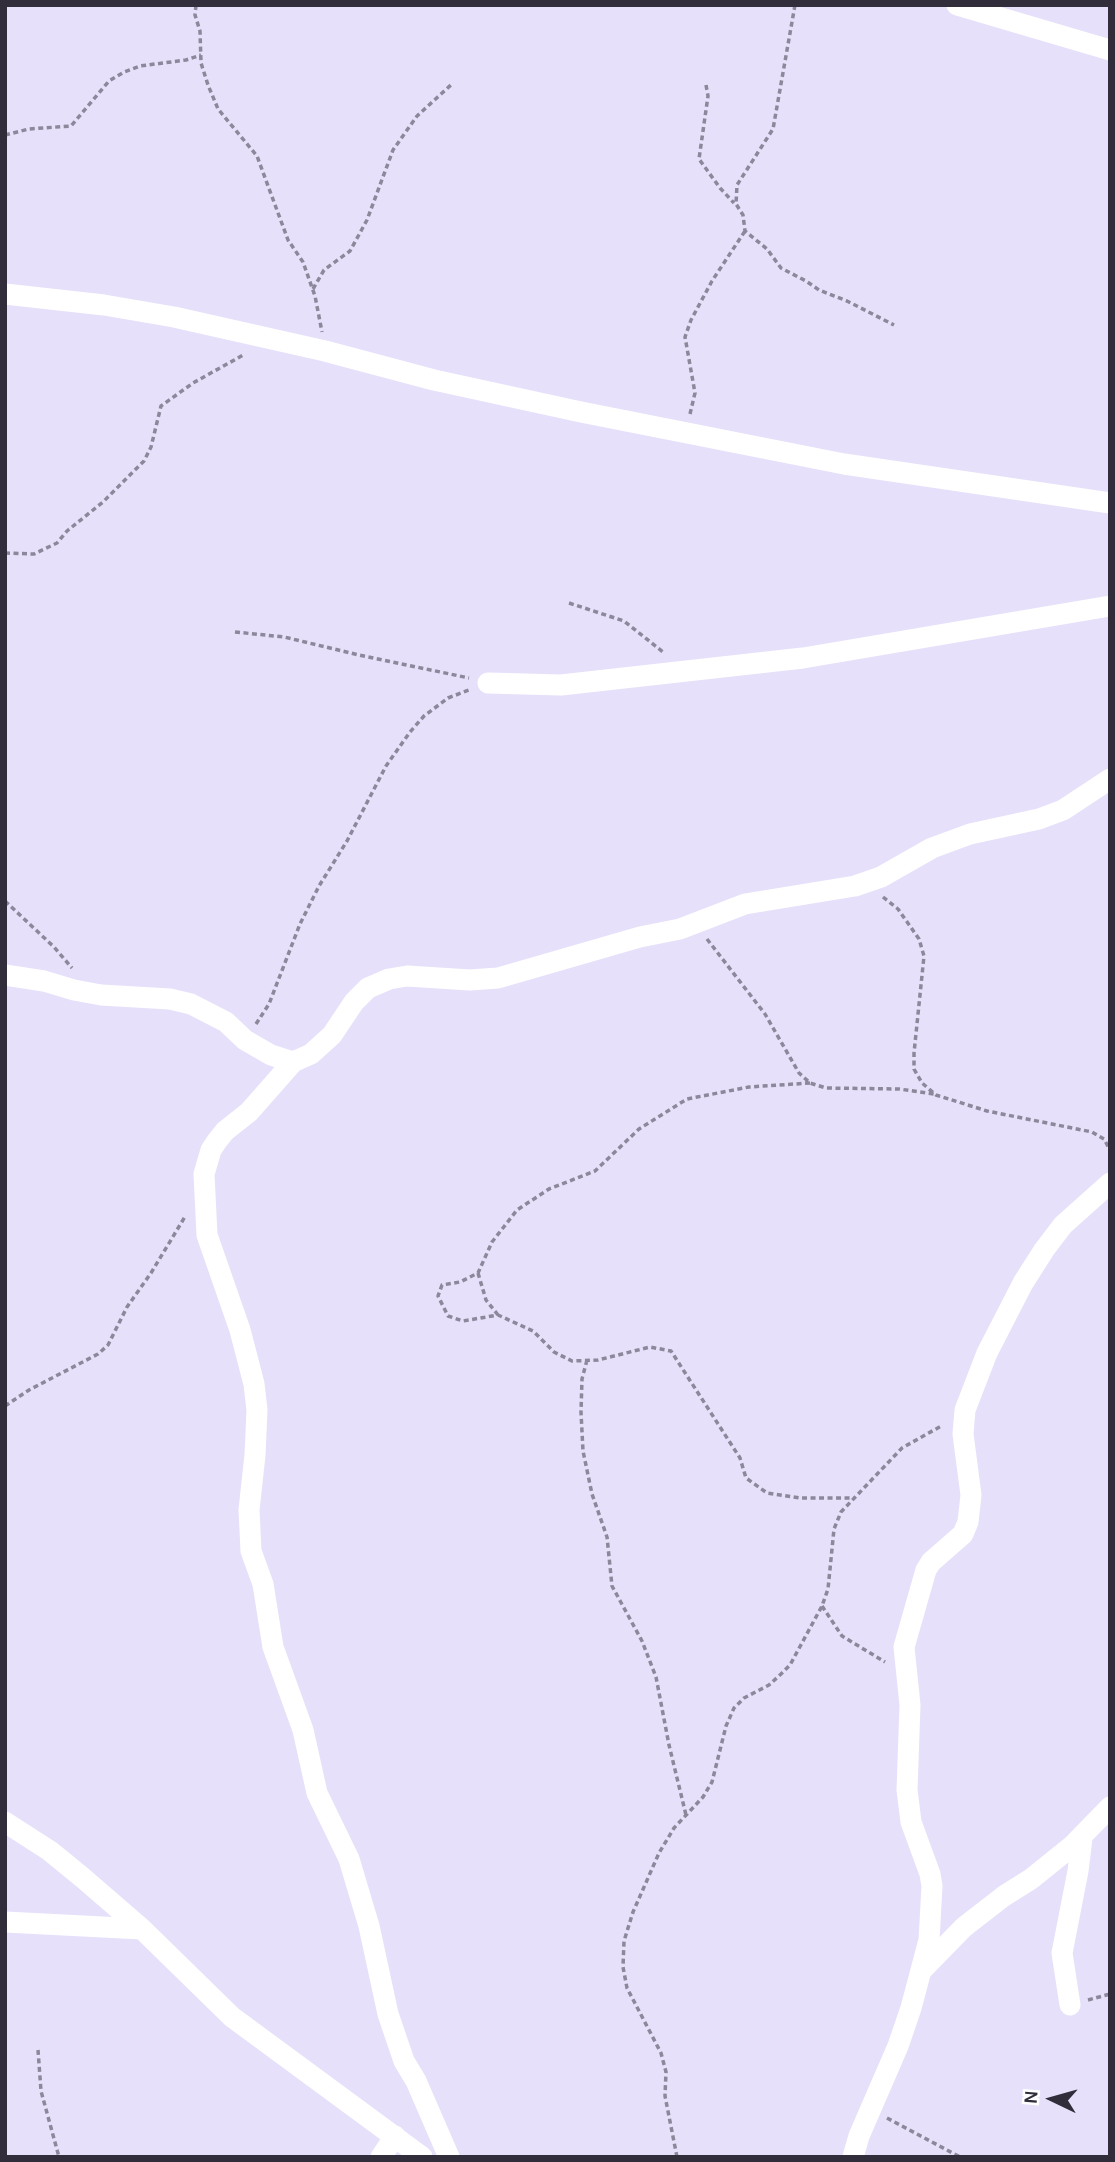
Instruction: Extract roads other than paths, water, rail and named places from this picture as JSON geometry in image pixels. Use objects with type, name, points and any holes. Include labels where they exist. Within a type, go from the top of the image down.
[{"type":"street","points":[[957,5],[1110,50]]},
{"type":"street","points":[[5,294],[162,315],[325,351],[433,380],[844,464],[1110,503]]},
{"type":"street","points":[[488,683],[561,685],[803,658],[1110,607]]},
{"type":"street","points":[[449,2157],[416,2081],[404,2061],[388,2014],[363,1905],[349,1859],[317,1793],[303,1730],[273,1647],[263,1584],[251,1551],[249,1510],[257,1410],[254,1384],[240,1330],[207,1235],[204,1174],[211,1150],[225,1131],[249,1112],[293,1062],[311,1054],[332,1035],[354,1002],[369,988],[389,979],[407,976],[470,980],[498,978],[693,924],[745,904],[855,886],[881,877],[932,848],[970,834],[1039,819],[1063,810],[1110,779]]},
{"type":"street","points":[[5,975],[44,981],[89,993],[170,999],[191,1004],[226,1022],[245,1040],[271,1055],[293,1062]]},
{"type":"street","points":[[853,2157],[870,2108],[898,2046],[929,1940],[932,1886],[911,1822],[907,1790],[910,1705],[905,1640],[926,1570],[931,1562],[963,1534],[968,1522],[971,1495],[963,1434],[965,1410],[987,1353],[1030,1272],[1063,1224],[1110,1182]]},
{"type":"street","points":[[921,1971],[964,1927],[1082,1838],[1110,1807]]},
{"type":"street","points":[[5,1822],[50,1851],[142,1929],[232,2017],[422,2157]]},
{"type":"street","points":[[1070,2005],[1062,1953],[1082,1838]]},
{"type":"street","points":[[5,1922],[142,1929]]},
{"type":"street","points":[[381,2157],[395,2136]]}]
